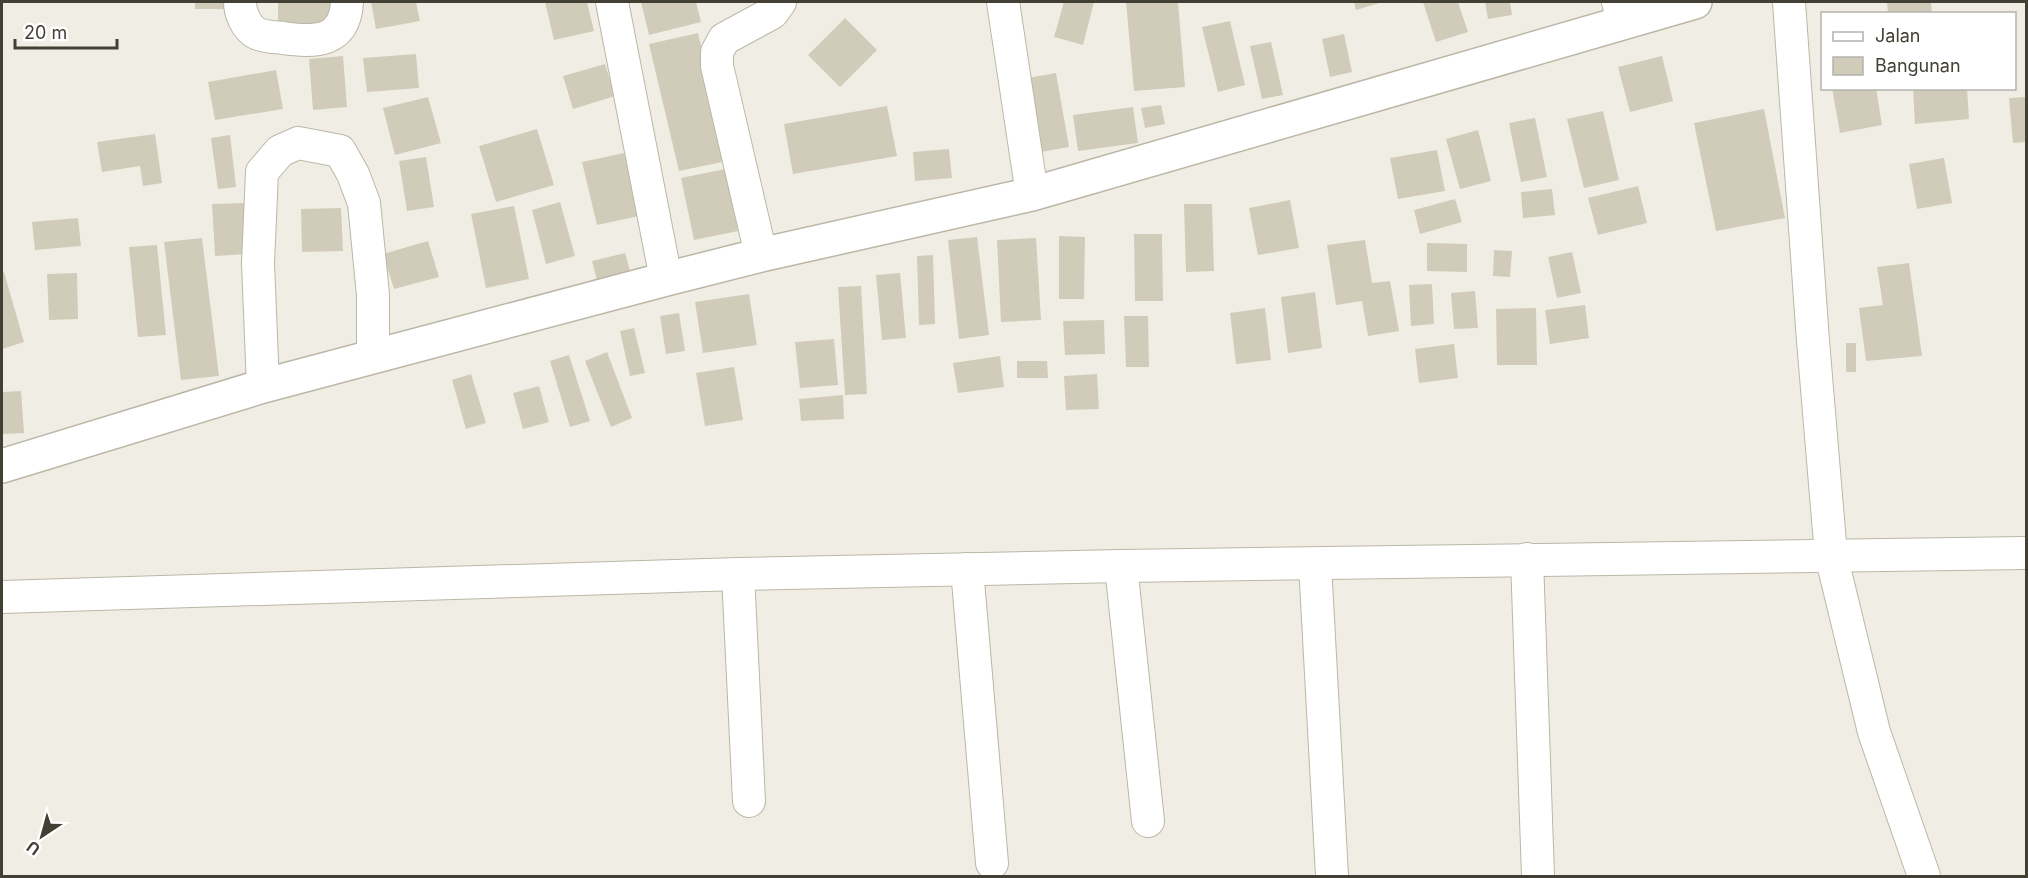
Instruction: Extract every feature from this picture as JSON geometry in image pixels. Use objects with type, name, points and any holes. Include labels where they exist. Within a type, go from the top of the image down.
[{"type":"street","points":[[240,2],[240,9],[248,27],[257,34],[303,41],[328,38],[339,29],[346,12],[347,2]]},
{"type":"street","points":[[612,2],[666,279]]},
{"type":"street","points":[[761,255],[717,66],[717,52],[724,39],[772,14],[780,2]]},
{"type":"street","points":[[1003,2],[1032,194]]},
{"type":"street","points":[[2,466],[263,386],[666,279],[761,255],[1032,194],[1621,12],[1695,2]]},
{"type":"street","points":[[1789,2],[1812,330],[1831,555],[1874,732],[1923,876]]},
{"type":"street","points":[[263,386],[258,263],[262,172],[280,151],[298,143],[340,151],[353,174],[364,203],[374,295],[373,357]]},
{"type":"street","points":[[2,597],[967,569],[2026,553]]},
{"type":"street","points":[[1527,559],[1539,876]]},
{"type":"street","points":[[1315,564],[1332,876]]},
{"type":"street","points":[[1121,566],[1148,821]]},
{"type":"street","points":[[967,569],[992,863]]},
{"type":"street","points":[[738,574],[749,801]]},
{"type":"building","points":[[195,2],[228,2],[228,9],[195,9]]},
{"type":"building","points":[[278,2],[331,2],[331,31],[278,30]]},
{"type":"building","points":[[371,2],[416,2],[420,21],[376,29]]},
{"type":"building","points":[[545,2],[587,2],[594,31],[554,40]]},
{"type":"building","points":[[641,2],[696,2],[701,22],[649,35]]},
{"type":"building","points":[[1064,2],[1094,2],[1083,45],[1054,37]]},
{"type":"building","points":[[1126,2],[1178,2],[1185,87],[1134,91]]},
{"type":"building","points":[[1354,2],[1383,2],[1356,10]]},
{"type":"building","points":[[1423,2],[1458,2],[1468,32],[1436,42]]},
{"type":"building","points":[[1485,2],[1510,2],[1512,15],[1488,19]]},
{"type":"building","points":[[1887,2],[1931,2],[1932,12],[1888,12]]},
{"type":"building","points":[[845,18],[877,50],[840,87],[808,55]]},
{"type":"building","points":[[1230,21],[1245,85],[1218,92],[1202,27]]},
{"type":"building","points":[[698,33],[727,161],[679,171],[649,44]]},
{"type":"building","points":[[1344,34],[1352,72],[1330,77],[1322,39]]},
{"type":"building","points":[[1271,42],[1283,95],[1262,99],[1250,46]]},
{"type":"building","points":[[416,54],[419,88],[367,92],[363,58]]},
{"type":"building","points":[[343,56],[347,107],[313,110],[309,59]]},
{"type":"building","points":[[1662,56],[1673,101],[1630,112],[1618,67]]},
{"type":"building","points":[[605,64],[615,96],[573,109],[563,76]]},
{"type":"building","points":[[276,70],[283,109],[215,120],[208,82]]},
{"type":"building","points":[[1056,73],[1069,147],[1041,152],[1028,78]]},
{"type":"building","points":[[1832,90],[1876,90],[1882,125],[1840,133]]},
{"type":"building","points":[[1913,90],[1967,90],[1969,119],[1915,124]]},
{"type":"building","points":[[428,97],[441,143],[395,155],[383,108]]},
{"type":"building","points":[[2026,97],[2026,142],[2013,143],[2009,98]]},
{"type":"building","points":[[1161,105],[1165,124],[1145,128],[1141,108]]},
{"type":"building","points":[[887,106],[897,156],[793,174],[784,124]]},
{"type":"building","points":[[1133,107],[1138,143],[1078,151],[1073,115]]},
{"type":"building","points":[[1764,109],[1785,218],[1716,231],[1694,123]]},
{"type":"building","points":[[1603,111],[1619,180],[1584,188],[1567,119]]},
{"type":"building","points":[[1535,118],[1547,177],[1521,182],[1509,123]]},
{"type":"building","points":[[537,129],[554,185],[496,202],[479,146]]},
{"type":"building","points":[[1478,130],[1491,181],[1460,189],[1446,139]]},
{"type":"building","points":[[155,134],[162,183],[143,186],[140,166],[102,172],[97,142]]},
{"type":"building","points":[[230,135],[236,187],[218,189],[211,138]]},
{"type":"building","points":[[949,149],[952,178],[915,181],[913,152]]},
{"type":"building","points":[[1437,150],[1445,191],[1398,199],[1390,158]]},
{"type":"building","points":[[624,153],[639,216],[597,225],[582,162]]},
{"type":"building","points":[[426,157],[434,207],[407,211],[399,161]]},
{"type":"building","points":[[1944,158],[1952,203],[1917,209],[1909,164]]},
{"type":"building","points":[[725,169],[738,231],[694,240],[681,178]]},
{"type":"building","points":[[1638,186],[1647,223],[1598,235],[1588,198]]},
{"type":"building","points":[[1552,189],[1555,215],[1523,218],[1521,192]]},
{"type":"building","points":[[1455,199],[1462,222],[1420,234],[1414,210]]},
{"type":"building","points":[[1290,200],[1299,248],[1258,255],[1249,208]]},
{"type":"building","points":[[560,202],[575,256],[546,264],[532,210]]},
{"type":"building","points":[[244,203],[247,254],[215,256],[212,204]]},
{"type":"building","points":[[1184,204],[1212,204],[1214,271],[1186,272]]},
{"type":"building","points":[[514,206],[529,279],[486,288],[471,214]]},
{"type":"building","points":[[341,208],[343,251],[302,252],[301,209]]},
{"type":"building","points":[[78,218],[81,246],[35,250],[32,222]]},
{"type":"building","points":[[1134,234],[1162,234],[1163,301],[1135,301]]},
{"type":"building","points":[[1059,236],[1085,237],[1084,299],[1059,299]]},
{"type":"building","points":[[977,237],[989,335],[959,339],[948,240]]},
{"type":"building","points":[[202,238],[219,376],[181,380],[164,242]]},
{"type":"building","points":[[1036,238],[1041,320],[1001,322],[997,240]]},
{"type":"building","points":[[1365,240],[1372,283],[1390,281],[1399,331],[1368,336],[1362,301],[1336,305],[1327,245]]},
{"type":"building","points":[[428,241],[439,277],[394,289],[383,254]]},
{"type":"building","points":[[1427,243],[1467,244],[1467,272],[1427,271]]},
{"type":"building","points":[[157,245],[166,335],[138,337],[129,247]]},
{"type":"building","points":[[1494,250],[1512,251],[1510,277],[1493,276]]},
{"type":"building","points":[[1572,252],[1581,293],[1557,298],[1548,257]]},
{"type":"building","points":[[625,253],[630,271],[597,280],[592,261]]},
{"type":"building","points":[[933,255],[935,324],[919,325],[917,256]]},
{"type":"building","points":[[1909,263],[1922,356],[1866,361],[1859,308],[1883,305],[1877,267]]},
{"type":"building","points":[[4,272],[24,342],[2,349],[2,273]]},
{"type":"building","points":[[77,273],[78,319],[49,320],[47,274]]},
{"type":"building","points":[[900,273],[906,338],[882,340],[876,275]]},
{"type":"building","points":[[1432,284],[1434,324],[1411,326],[1409,285]]},
{"type":"building","points":[[861,286],[867,394],[845,395],[838,287]]},
{"type":"building","points":[[1475,291],[1478,328],[1454,329],[1451,293]]},
{"type":"building","points":[[1315,292],[1322,348],[1288,353],[1281,297]]},
{"type":"building","points":[[749,294],[757,345],[703,353],[695,302]]},
{"type":"building","points":[[1585,305],[1589,338],[1550,344],[1545,310]]},
{"type":"building","points":[[1265,308],[1271,360],[1236,364],[1230,313]]},
{"type":"building","points":[[1536,308],[1537,365],[1497,365],[1496,309]]},
{"type":"building","points":[[679,313],[685,351],[666,354],[660,316]]},
{"type":"building","points":[[1124,316],[1148,316],[1149,367],[1126,367]]},
{"type":"building","points":[[1104,320],[1105,354],[1065,355],[1063,321]]},
{"type":"building","points":[[634,328],[645,373],[630,376],[620,331]]},
{"type":"building","points":[[834,339],[838,385],[800,388],[795,342]]},
{"type":"building","points":[[1846,343],[1856,343],[1856,372],[1846,372]]},
{"type":"building","points":[[1454,344],[1458,378],[1419,383],[1415,349]]},
{"type":"building","points":[[607,352],[632,418],[611,427],[585,361]]},
{"type":"building","points":[[569,355],[590,421],[570,427],[550,361]]},
{"type":"building","points":[[1000,356],[1004,387],[958,393],[953,363]]},
{"type":"building","points":[[1017,361],[1047,361],[1048,378],[1017,378]]},
{"type":"building","points":[[734,367],[743,420],[705,426],[696,373]]},
{"type":"building","points":[[471,374],[486,423],[466,429],[452,380]]},
{"type":"building","points":[[1097,374],[1099,409],[1066,410],[1064,376]]},
{"type":"building","points":[[539,386],[549,422],[523,429],[513,393]]},
{"type":"building","points":[[21,391],[24,433],[2,434],[2,392]]},
{"type":"building","points":[[843,395],[844,419],[801,421],[799,399]]}]
